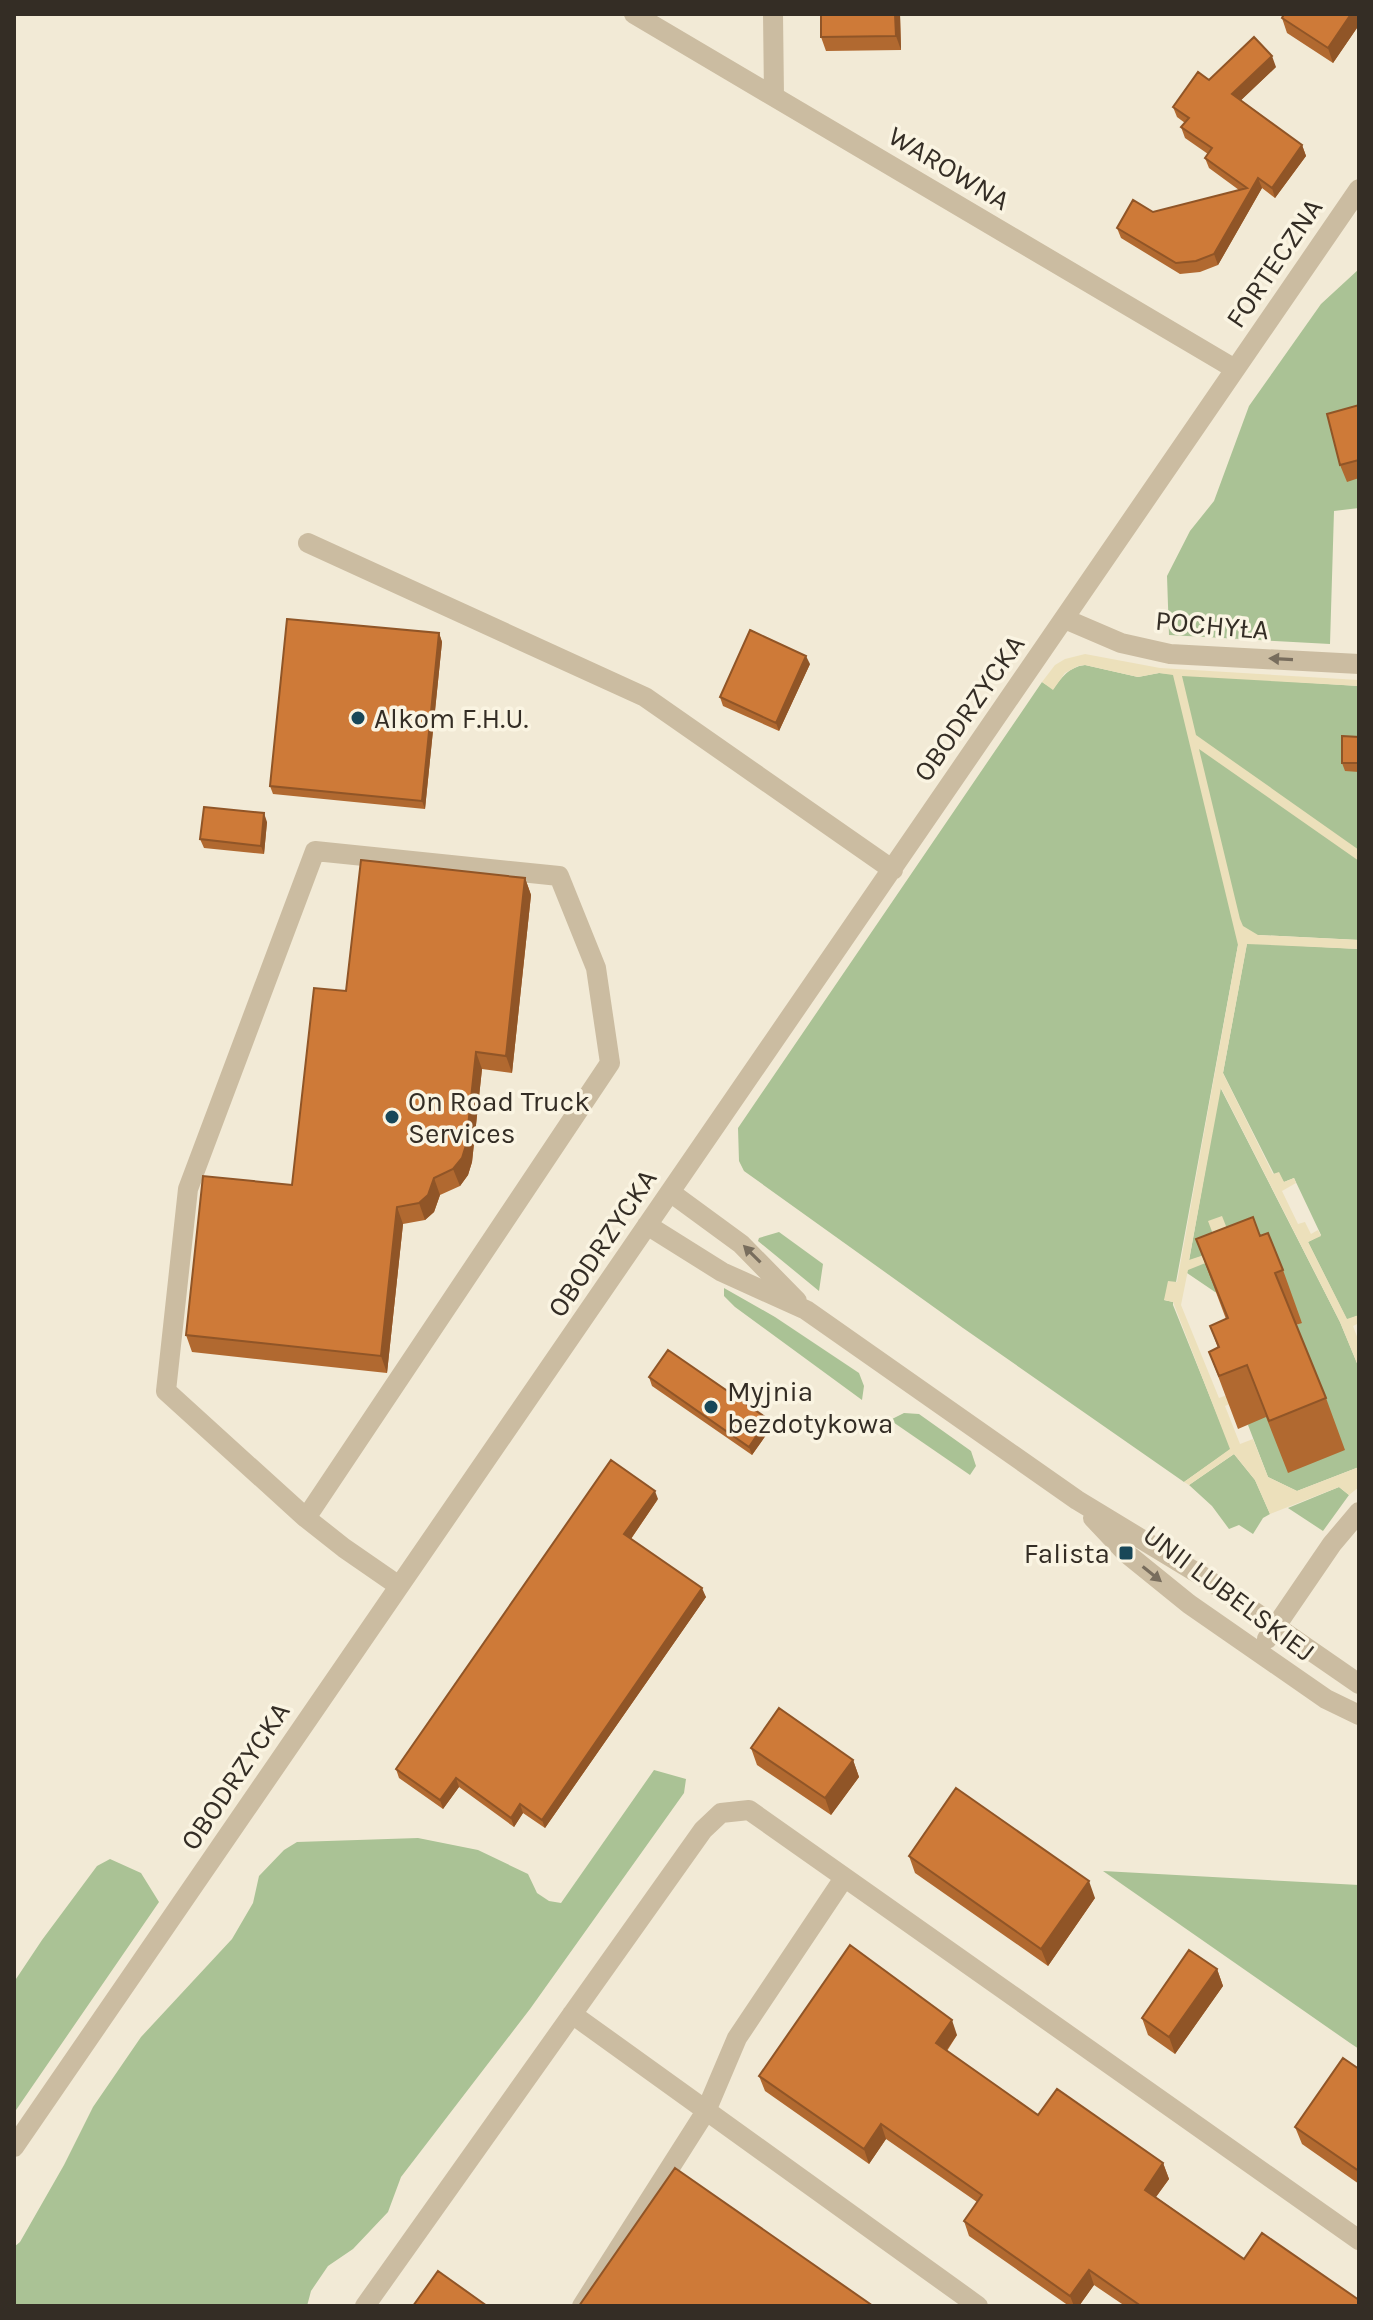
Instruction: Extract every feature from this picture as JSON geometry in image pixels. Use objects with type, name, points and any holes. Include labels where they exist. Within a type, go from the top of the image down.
[{"type":"street","name":"WAROWNA","points":[[634,14],[1235,369]]},
{"type":"street","points":[[773,14],[774,96]]},
{"type":"street","name":"FORTECZNA","points":[[1235,369],[1359,189]]},
{"type":"street","name":"OBODRZYCKA","points":[[14,2147],[1235,369]]},
{"type":"street","points":[[308,543],[645,697],[893,870]]},
{"type":"street","name":"POCHYŁA","points":[[1065,619],[1121,643],[1170,654],[1359,664]]},
{"type":"street","points":[[306,1518],[610,1063],[596,968],[559,876],[315,851],[188,1189],[166,1391],[306,1518],[399,1586]]},
{"type":"street","name":"UNII LUBELSKIEJ","points":[[670,1192],[741,1244],[806,1310],[1077,1500],[1207,1579],[1271,1633],[1359,1684]]},
{"type":"street","name":"UNII LUBELSKIEJ","points":[[647,1225],[722,1272],[806,1310]]},
{"type":"street","name":"UNII LUBELSKIEJ","points":[[1077,1500],[1126,1553],[1189,1604],[1326,1699],[1359,1715]]},
{"type":"street","points":[[1271,1633],[1332,1544],[1359,1512]]},
{"type":"street","points":[[365,2306],[703,1830],[721,1813],[749,1810],[1359,2240]]},
{"type":"street","points":[[582,2306],[706,2111],[737,2038],[844,1878]]},
{"type":"street","points":[[572,2014],[978,2306]]},
{"type":"green space","points":[[1359,269],[1359,508],[1334,511],[1330,644],[1169,635],[1167,576],[1190,531],[1214,501],[1249,406],[1321,304]]},
{"type":"green space","points":[[1085,665],[1138,677],[1159,673],[1359,686],[1359,940],[1258,935],[1238,945],[1176,1282],[1164,1300],[1173,1302],[1231,1449],[1184,1482],[744,1171],[739,1161],[738,1128],[1042,682],[1053,689],[1070,670]]},
{"type":"green space","points":[[1247,943],[1359,949],[1359,1315],[1347,1320],[1308,1242],[1321,1235],[1294,1178],[1284,1182],[1274,1174],[1223,1073]]},
{"type":"green space","points":[[1220,1087],[1340,1322],[1359,1368],[1359,1467],[1297,1491],[1268,1477],[1248,1425],[1295,1326],[1302,1322],[1215,1292],[1187,1273],[1187,1270],[1219,1250],[1189,1261]]},
{"type":"green space","points":[[779,1232],[823,1264],[819,1291],[758,1241]]},
{"type":"green space","points":[[724,1288],[775,1317],[859,1373],[864,1386],[862,1400],[735,1307],[724,1296]]},
{"type":"green space","points":[[904,1413],[919,1414],[971,1451],[976,1466],[970,1475],[890,1420]]},
{"type":"green space","points":[[1234,1454],[1255,1480],[1270,1514],[1263,1518],[1253,1534],[1239,1525],[1229,1529],[1212,1506],[1189,1485]]},
{"type":"green space","points":[[1339,1487],[1349,1495],[1323,1531],[1288,1508]]},
{"type":"green space","points":[[654,1770],[686,1779],[684,1793],[530,2009],[401,2177],[388,2212],[353,2249],[328,2266],[311,2291],[307,2306],[14,2306],[14,2247],[20,2242],[64,2165],[93,2107],[141,2037],[232,1939],[253,1903],[259,1876],[284,1850],[297,1842],[418,1838],[478,1850],[528,1874],[537,1893],[549,1901],[561,1903]]},
{"type":"green space","points":[[110,1859],[141,1873],[159,1902],[14,2113],[14,1982],[97,1866]]},
{"type":"green space","points":[[1103,1871],[1359,1885],[1359,2049],[1350,2043]]},
{"type":"shaded area","points":[[1085,654],[1160,668],[1359,680],[1359,686],[1182,676],[1196,735],[1359,850],[1359,861],[1199,749],[1243,926],[1258,935],[1359,940],[1359,949],[1247,944],[1223,1073],[1273,1174],[1279,1172],[1284,1182],[1294,1178],[1296,1183],[1282,1191],[1298,1224],[1305,1222],[1311,1234],[1318,1230],[1321,1236],[1308,1242],[1347,1319],[1359,1315],[1359,1323],[1353,1326],[1359,1342],[1359,1368],[1340,1322],[1221,1088],[1189,1260],[1219,1250],[1208,1221],[1222,1216],[1247,1279],[1228,1254],[1188,1270],[1181,1305],[1219,1398],[1230,1394],[1238,1400],[1225,1406],[1240,1444],[1253,1439],[1268,1477],[1297,1491],[1359,1467],[1359,1487],[1349,1495],[1339,1487],[1270,1514],[1255,1480],[1234,1454],[1189,1485],[1184,1482],[1230,1449],[1173,1302],[1164,1300],[1168,1281],[1177,1282],[1238,945],[1173,675],[1159,673],[1138,677],[1085,665],[1065,673],[1053,690],[1042,682],[1055,665]]},
{"type":"building","points":[[821,14],[895,14],[896,36],[821,37]]},
{"type":"building","points":[[1284,14],[1351,14],[1328,48],[1282,18]]},
{"type":"building","points":[[1254,37],[1272,56],[1232,94],[1302,145],[1272,188],[1258,178],[1214,254],[1196,261],[1176,263],[1117,228],[1133,200],[1153,212],[1247,188],[1205,158],[1212,148],[1181,127],[1189,118],[1173,107],[1198,72],[1209,80]]},
{"type":"building","points":[[1359,405],[1359,460],[1340,465],[1327,414]]},
{"type":"building","name":"Alkom F.H.U.","points":[[287,619],[439,633],[422,801],[270,786]]},
{"type":"building","points":[[750,630],[806,656],[776,723],[720,697]]},
{"type":"building","points":[[1342,736],[1359,737],[1359,763],[1342,763]]},
{"type":"building","points":[[204,807],[264,813],[261,846],[200,839]]},
{"type":"building","name":"On Road Truck Services","points":[[361,860],[525,878],[506,1056],[476,1052],[462,1158],[453,1169],[434,1178],[428,1195],[419,1203],[397,1207],[381,1356],[186,1335],[203,1176],[292,1185],[314,988],[346,991]]},
{"type":"building","points":[[1253,1217],[1260,1236],[1268,1233],[1283,1270],[1275,1273],[1326,1398],[1269,1421],[1247,1365],[1219,1376],[1209,1352],[1219,1347],[1210,1326],[1228,1318],[1196,1239]]},
{"type":"building","name":"Myjnia bezdotykowa","points":[[668,1350],[768,1419],[749,1447],[649,1377]]},
{"type":"building","points":[[611,1460],[655,1491],[624,1534],[702,1588],[542,1820],[520,1804],[511,1818],[456,1778],[440,1800],[396,1769]]},
{"type":"building","points":[[779,1708],[853,1760],[825,1798],[751,1748]]},
{"type":"building","points":[[956,1788],[1089,1881],[1041,1949],[909,1856]]},
{"type":"building","points":[[850,1945],[952,2020],[936,2043],[1038,2115],[1057,2089],[1163,2163],[1145,2190],[1244,2259],[1262,2233],[1359,2300],[1359,2306],[1141,2306],[1089,2270],[1070,2296],[964,2221],[982,2195],[881,2124],[864,2149],[759,2076]]},
{"type":"building","points":[[1189,1950],[1217,1969],[1169,2037],[1142,2018]]},
{"type":"building","points":[[1343,2058],[1359,2069],[1359,2171],[1295,2127]]},
{"type":"building","points":[[675,2168],[873,2306],[579,2306]]},
{"type":"building","points":[[438,2271],[487,2306],[413,2306]]},
{"type":"place","name":"Alkom F.H.U.","points":[[358,718]]},
{"type":"place","name":"On Road Truck Services","points":[[392,1117]]},
{"type":"place","name":"Myjnia bezdotykowa","points":[[711,1407]]},
{"type":"place","name":"Falista","points":[[1126,1553]]}]
